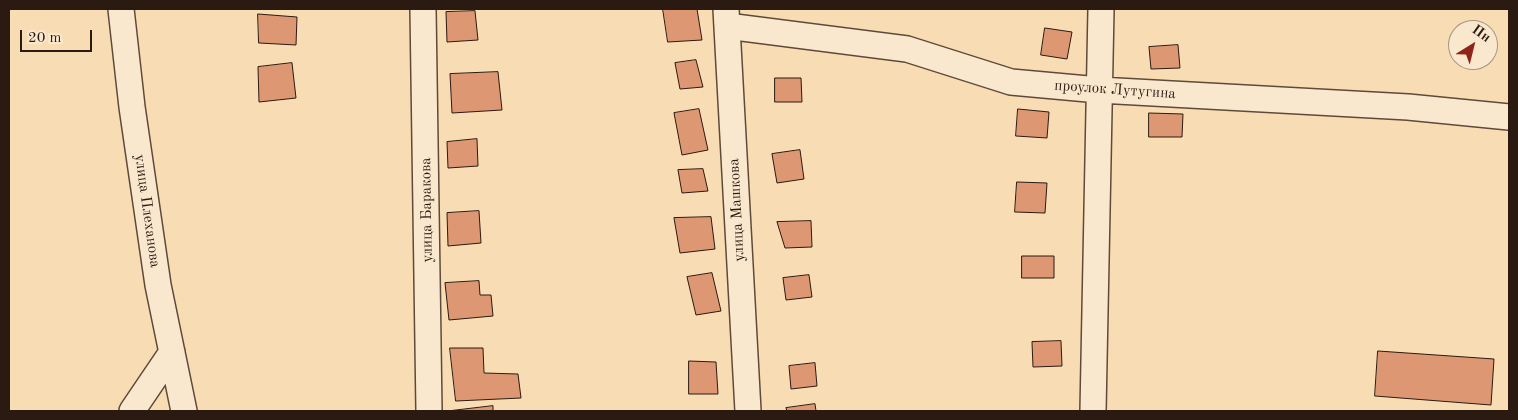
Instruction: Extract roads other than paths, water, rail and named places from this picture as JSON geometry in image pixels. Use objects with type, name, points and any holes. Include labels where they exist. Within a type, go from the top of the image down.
[{"type":"street","name":"улица Плеханова","points":[[121,9],[132,107],[158,285],[184,411]]},
{"type":"street","name":"улица Баракова","points":[[423,9],[429,411]]},
{"type":"street","points":[[1093,411],[1100,9]]},
{"type":"street","name":"проулок Лутугина","points":[[727,17],[907,50],[1011,82],[1099,90],[1408,107],[1509,117]]},
{"type":"street","name":"улица Машкова","points":[[727,17],[748,411]]},
{"type":"street","points":[[132,411],[172,352]]}]
